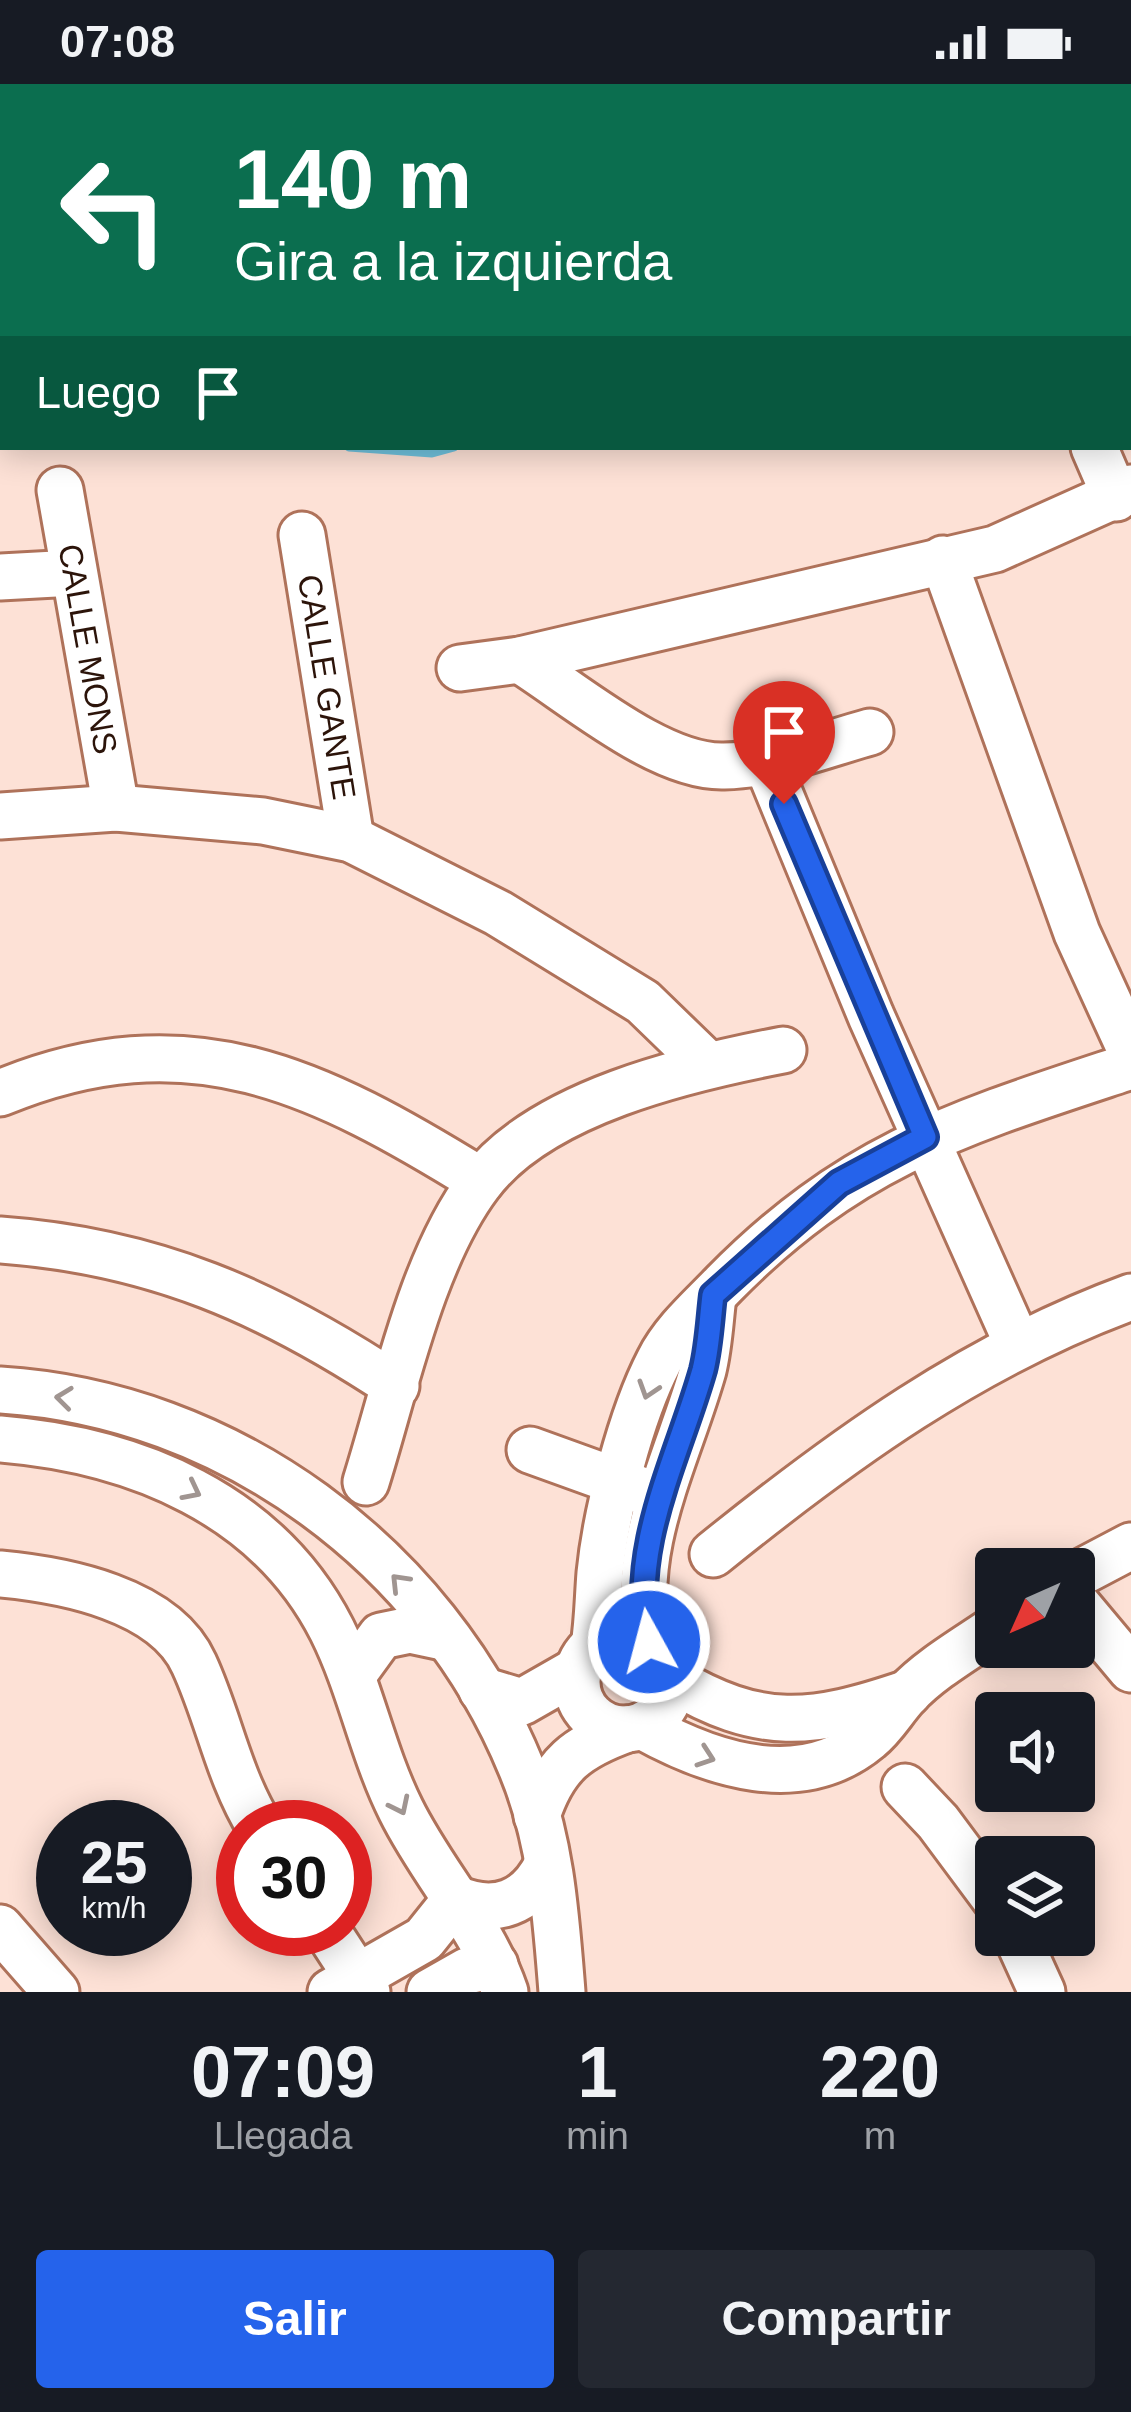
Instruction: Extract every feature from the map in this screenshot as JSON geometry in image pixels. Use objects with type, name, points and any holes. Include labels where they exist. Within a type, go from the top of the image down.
[{"type":"street","points":[[460,668],[520,660],[995,549],[1123,493],[1096,450]]},
{"type":"street","name":"CALLE MONS","points":[[60,490],[116,808]]},
{"type":"street","name":"CALLE GANTE","points":[[302,535],[351,839]]},
{"type":"street","points":[[943,559],[1069,912],[1131,1051]]},
{"type":"street","points":[[0,577],[74,573]]},
{"type":"street","points":[[520,660],[686,762],[722,767],[766,761],[870,732]]},
{"type":"street","points":[[766,761],[1017,1343]]},
{"type":"street","points":[[4,819],[116,808],[263,821],[351,839],[498,913],[643,1002],[707,1064]]},
{"type":"street","points":[[366,1482],[446,1242],[481,1181],[527,1141],[573,1113],[707,1064],[783,1050]]},
{"type":"street","points":[[0,1093],[84,1064],[146,1056],[206,1058],[268,1072],[334,1097],[481,1181]]},
{"type":"street","points":[[975,1644],[908,1693],[871,1736],[850,1752],[796,1768],[703,1757],[634,1727],[613,1728],[588,1712],[577,1685],[620,1484],[659,1358],[713,1295],[839,1183],[925,1137],[1131,1066]]},
{"type":"street","points":[[0,1240],[68,1246],[147,1264],[227,1292],[306,1326],[396,1386]]},
{"type":"street","points":[[537,1816],[547,1784],[571,1754],[634,1727],[664,1707],[660,1660],[641,1582],[704,1364],[713,1295]]},
{"type":"street","points":[[713,1554],[877,1426],[1017,1343],[1131,1297]]},
{"type":"street","points":[[0,1390],[105,1403],[177,1426],[246,1458],[302,1493],[408,1590],[482,1690],[522,1768],[547,1865],[562,1992]]},
{"type":"street","points":[[0,1439],[122,1459],[203,1495],[264,1538],[305,1583],[352,1676],[400,1809],[474,1980]]},
{"type":"street","points":[[530,1450],[663,1497]]},
{"type":"street","points":[[1095,1565],[1131,1546]]},
{"type":"street","points":[[0,1574],[103,1596],[158,1621],[194,1662],[244,1800]]},
{"type":"street","points":[[1095,1625],[1131,1669]]},
{"type":"street","points":[[352,1676],[381,1636],[410,1630],[443,1637]]},
{"type":"street","points":[[482,1690],[522,1702],[621,1635],[733,1713],[782,1720],[842,1712],[908,1693]]},
{"type":"street","points":[[905,1787],[975,1872]]},
{"type":"street","points":[[338,1956],[352,1987],[446,1914],[473,1906],[510,1904],[526,1895],[547,1865]]},
{"type":"street","points":[[0,1928],[56,1992]]},
{"type":"street","points":[[1026,1956],[1042,1992]]},
{"type":"waterway","points":[[390,450],[443,450]]},
{"type":"route","points":[[649,1642],[642,1602],[644,1562],[704,1364],[713,1295],[839,1183],[925,1137],[784,804]]}]
